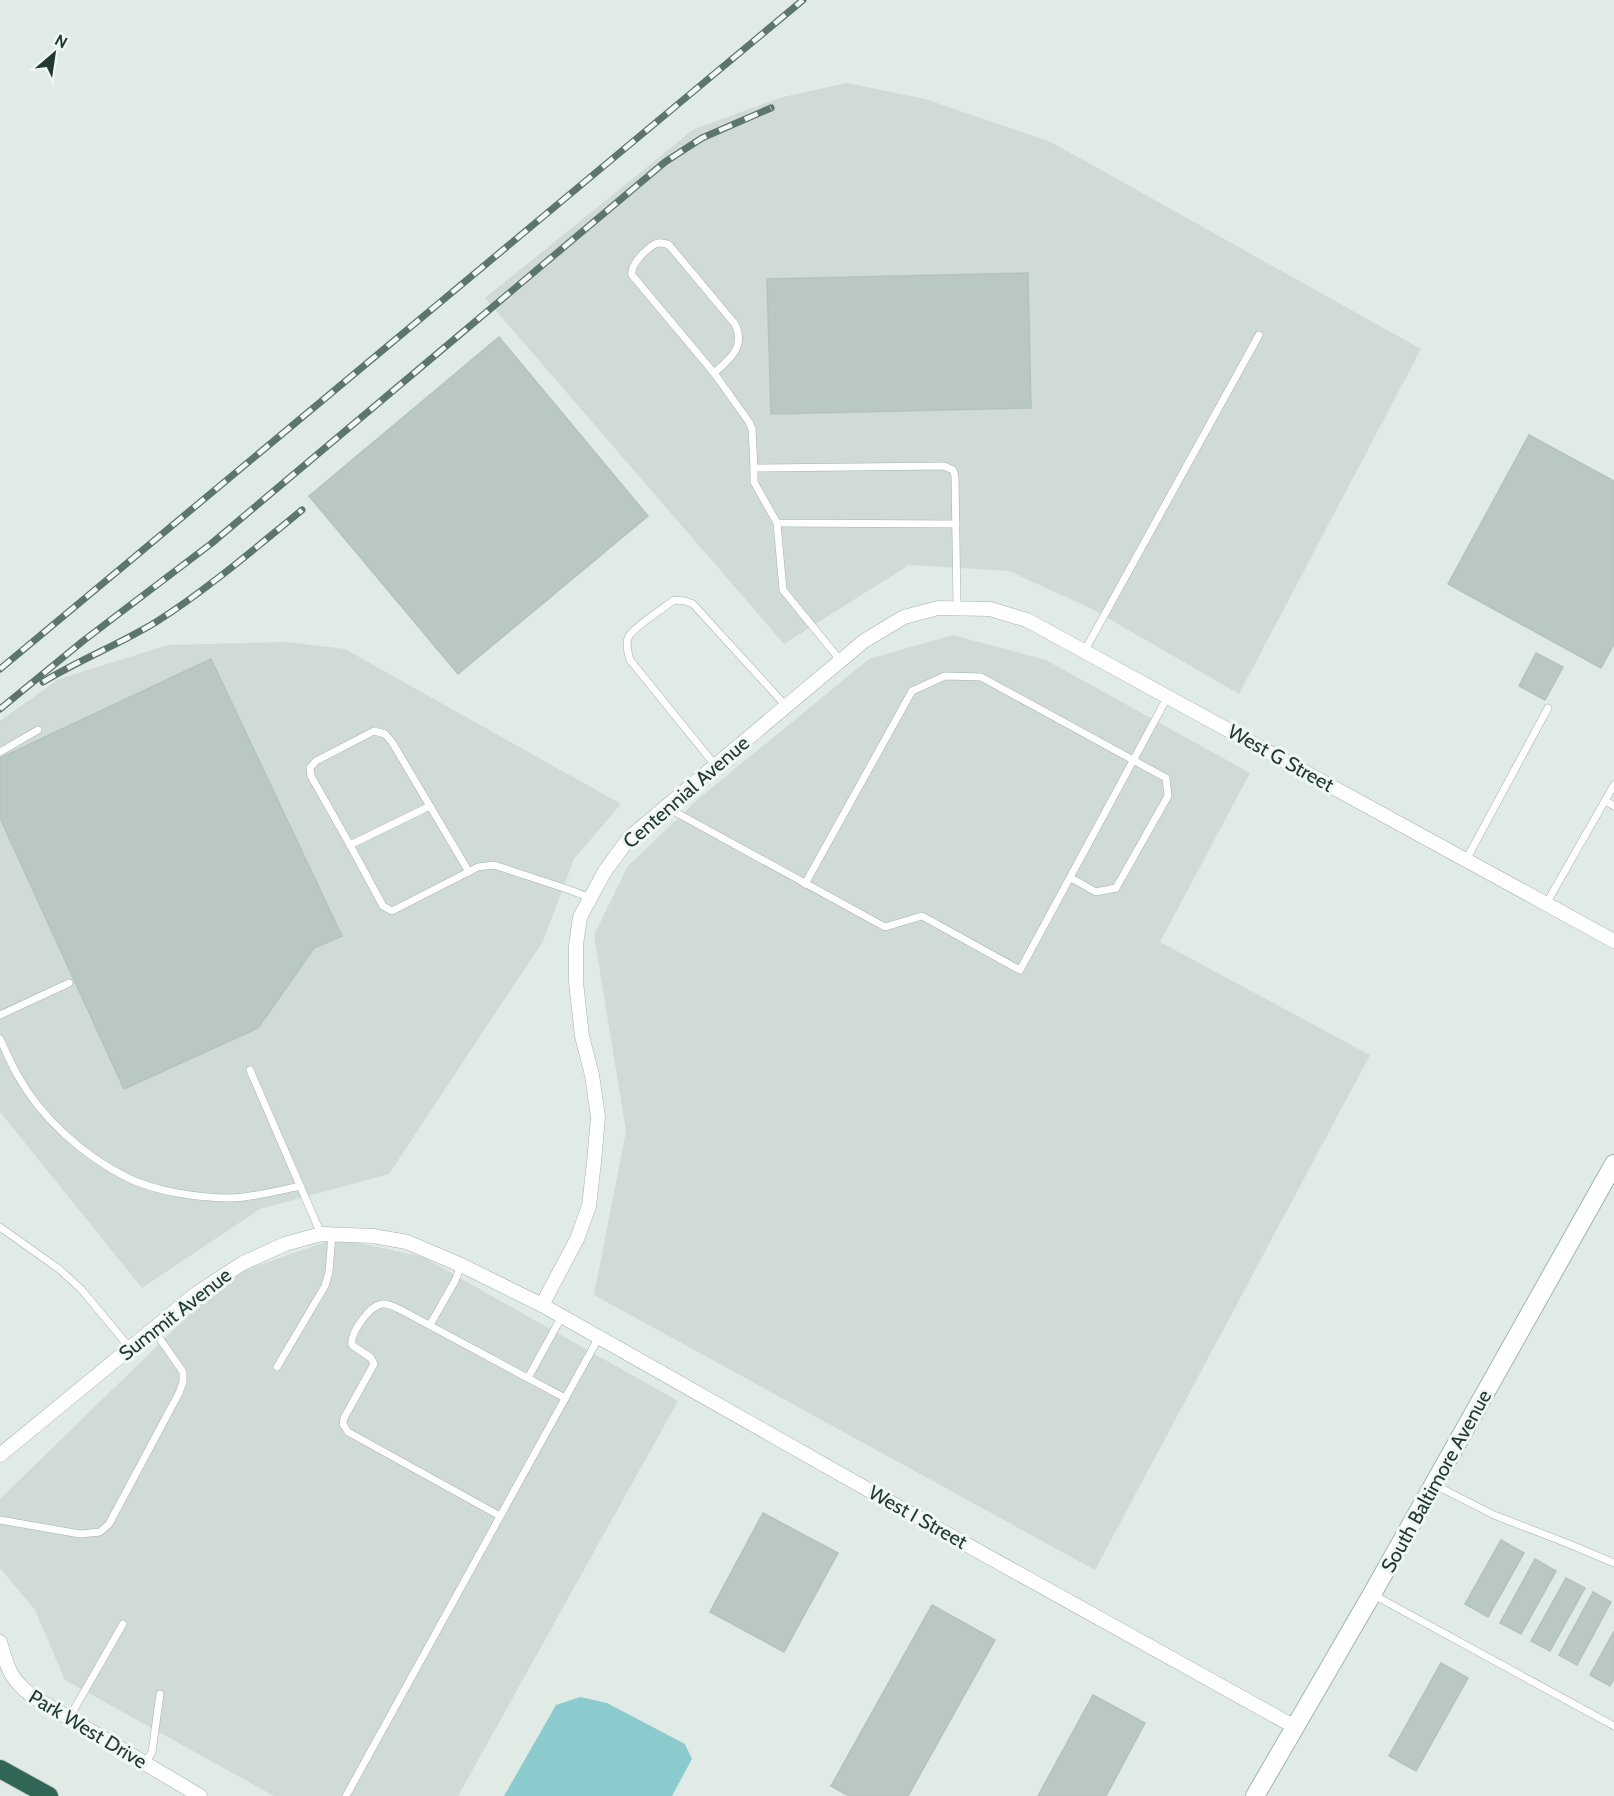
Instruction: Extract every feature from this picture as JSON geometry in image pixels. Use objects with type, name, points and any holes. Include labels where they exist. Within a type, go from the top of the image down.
[{"type":"highway","points":[[0,1769],[49,1796]]},
{"type":"street","name":"West G Street","points":[[938,608],[990,609],[1027,620],[1614,941]]},
{"type":"street","name":"Centennial Avenue","points":[[542,1305],[577,1239],[589,1206],[598,1118],[592,1075],[582,1036],[576,982],[576,945],[580,917],[590,898],[630,837],[840,660],[864,641],[904,617],[938,608]]},
{"type":"street","name":"South Baltimore Avenue","points":[[1255,1796],[1434,1485],[1614,1164]]},
{"type":"street","name":"Summit Avenue","points":[[0,1455],[197,1293],[243,1263],[285,1244],[326,1234],[373,1236],[407,1242],[461,1265],[542,1305]]},
{"type":"street","name":"West I Street","points":[[542,1305],[909,1513],[1295,1727]]},
{"type":"street","name":"Park West Drive","points":[[0,1642],[6,1664],[20,1687],[200,1796]]},
{"type":"lane","points":[[714,373],[735,351],[739,332],[735,324],[669,245],[655,244],[633,264],[632,275],[714,373],[749,422],[752,429],[754,482],[777,524],[783,590],[840,660]]},
{"type":"lane","points":[[1085,650],[1259,334]]},
{"type":"lane","points":[[754,468],[944,466],[953,470],[955,476],[957,608]]},
{"type":"lane","points":[[777,524],[956,524]]},
{"type":"lane","points":[[715,765],[630,660],[627,650],[628,638],[634,630],[674,600],[693,604],[786,706]]},
{"type":"lane","points":[[805,884],[912,691],[945,676],[981,677],[1166,778],[1168,796],[1116,888],[1096,892],[1071,878]]},
{"type":"lane","points":[[666,807],[885,927],[922,916],[1020,970],[1168,696]]},
{"type":"lane","points":[[1466,860],[1548,708]]},
{"type":"lane","points":[[0,752],[38,730]]},
{"type":"lane","points":[[469,872],[392,742],[384,734],[374,731],[316,761],[310,768],[311,776],[383,906],[392,911],[469,872],[478,867],[494,865],[590,898]]},
{"type":"lane","points":[[1546,904],[1614,785]]},
{"type":"lane","points":[[1606,801],[1614,806]]},
{"type":"lane","points":[[350,845],[430,806]]},
{"type":"lane","points":[[0,1015],[69,982]]},
{"type":"lane","points":[[0,1039],[18,1077],[37,1104],[64,1135],[98,1160],[129,1178],[164,1190],[200,1196],[233,1198],[300,1186]]},
{"type":"lane","points":[[250,1070],[300,1186],[326,1234],[329,1272],[325,1286],[278,1367]]},
{"type":"lane","points":[[0,1227],[59,1269],[81,1289],[130,1348]]},
{"type":"lane","points":[[430,1325],[455,1281],[461,1265]]},
{"type":"lane","points":[[500,1516],[344,1428],[344,1418],[374,1364],[371,1358],[355,1349],[351,1338],[367,1312],[376,1306],[387,1304],[565,1398]]},
{"type":"lane","points":[[528,1378],[562,1316]]},
{"type":"lane","points":[[0,1520],[80,1534],[100,1532],[109,1524],[183,1382],[183,1372],[153,1329]]},
{"type":"lane","points":[[346,1796],[599,1337]]},
{"type":"lane","points":[[1434,1485],[1494,1515],[1614,1563]]},
{"type":"lane","points":[[1372,1594],[1614,1726]]},
{"type":"lane","points":[[69,1718],[123,1624]]},
{"type":"lane","points":[[145,1763],[152,1752],[160,1694]]},
{"type":"shaded area","points":[[847,83],[925,99],[1051,142],[1421,349],[1239,694],[1092,609],[1009,571],[909,565],[784,644],[485,298],[694,129],[783,97]]},
{"type":"shaded area","points":[[953,635],[1046,660],[1250,773],[1160,942],[1370,1055],[1095,1570],[594,1295],[626,1131],[594,935],[628,866],[697,800],[869,659]]},
{"type":"shaded area","points":[[286,642],[345,649],[621,804],[574,859],[543,941],[389,1174],[260,1209],[142,1288],[0,1112],[0,721],[59,679],[168,645]]},
{"type":"shaded area","points":[[337,1238],[423,1257],[678,1401],[458,1796],[274,1796],[65,1680],[35,1610],[0,1568],[0,1499],[230,1275]]},
{"type":"water","points":[[580,1697],[607,1703],[685,1744],[692,1759],[672,1796],[504,1796],[556,1705]]},
{"type":"building","points":[[1028,273],[1031,408],[771,414],[767,279]]},
{"type":"building","points":[[499,337],[648,516],[458,674],[309,496]]},
{"type":"building","points":[[1529,435],[1614,481],[1614,644],[1601,668],[1448,584]]},
{"type":"building","points":[[1536,653],[1563,667],[1545,700],[1519,686]]},
{"type":"building","points":[[211,659],[342,936],[314,948],[258,1028],[124,1089],[0,818],[0,758]]},
{"type":"building","points":[[763,1513],[838,1553],[784,1652],[710,1612]]},
{"type":"building","points":[[1501,1540],[1524,1553],[1488,1617],[1465,1604]]},
{"type":"building","points":[[1535,1559],[1556,1571],[1521,1634],[1500,1623]]},
{"type":"building","points":[[1566,1578],[1585,1588],[1550,1651],[1531,1641]]},
{"type":"building","points":[[1593,1592],[1611,1602],[1577,1665],[1559,1655]]},
{"type":"building","points":[[932,1605],[995,1640],[908,1796],[849,1796],[831,1786]]},
{"type":"building","points":[[1614,1631],[1614,1679],[1610,1686],[1590,1675]]},
{"type":"building","points":[[1441,1663],[1468,1678],[1416,1771],[1389,1756]]},
{"type":"building","points":[[1093,1695],[1145,1723],[1106,1796],[1038,1796]]},
{"type":"railway","points":[[0,669],[803,0]]},
{"type":"railway","points":[[0,709],[83,641],[212,543],[665,162],[702,138],[771,108]]},
{"type":"railway","points":[[43,682],[156,622],[194,596],[302,510]]}]
